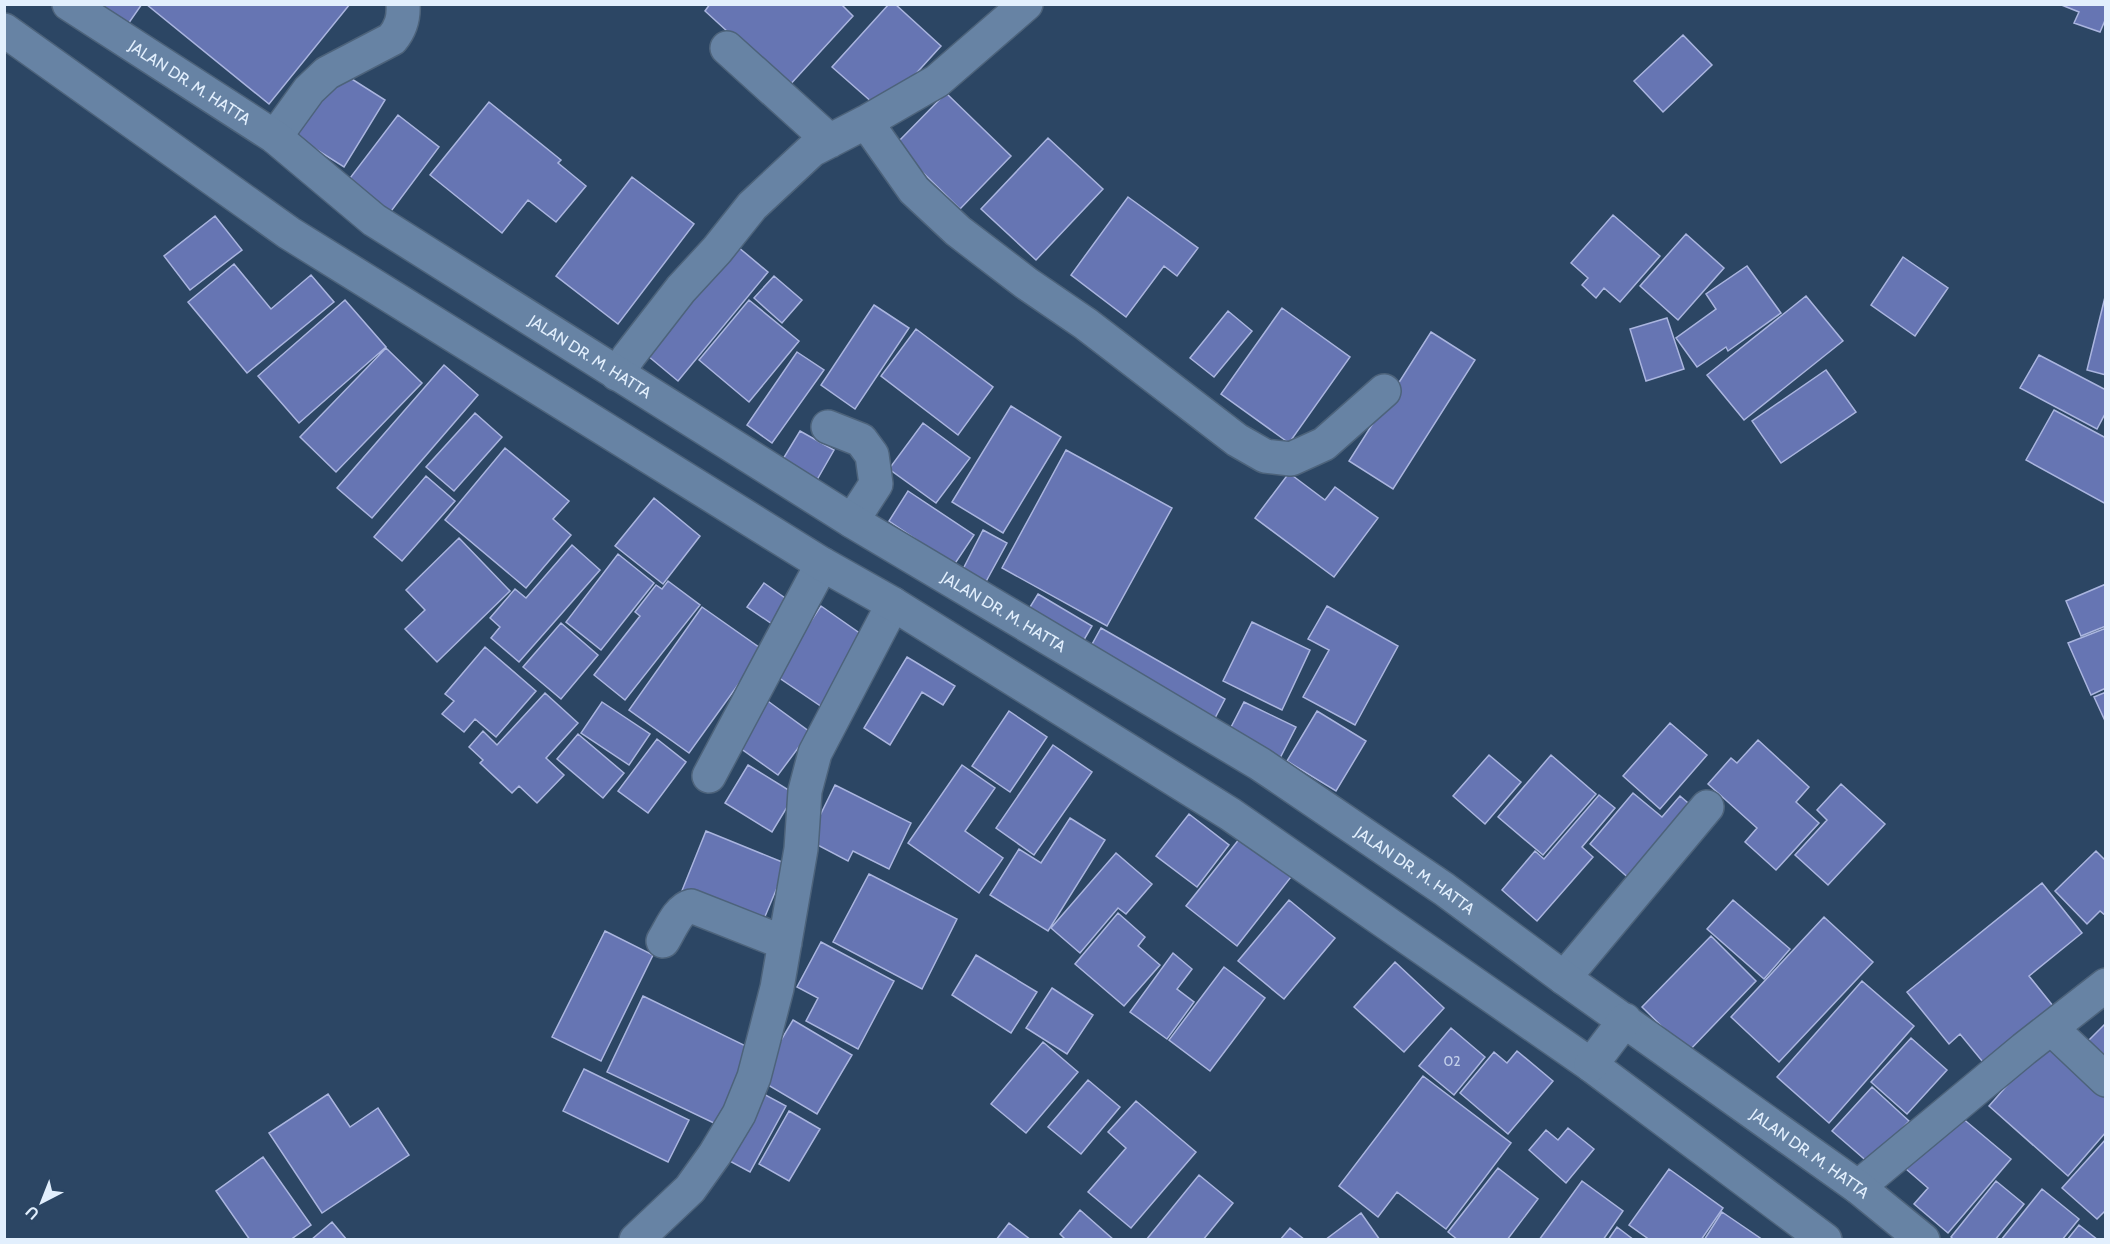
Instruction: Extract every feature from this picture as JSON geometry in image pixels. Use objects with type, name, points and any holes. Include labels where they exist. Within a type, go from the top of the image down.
[{"type":"main road","name":"JALAN DR. M. HATTA","points":[[69,4],[275,137],[374,220],[852,521],[1260,764],[1444,889],[1563,978],[1858,1187],[1923,1239]]},
{"type":"main road","points":[[275,137],[309,90],[327,73],[392,39],[404,16],[403,4]]},
{"type":"main road","points":[[617,374],[681,289],[717,250],[752,206],[812,150],[937,81],[1026,4]]},
{"type":"main road","points":[[4,30],[289,233],[1230,814],[1591,1065],[1821,1238]]},
{"type":"main road","points":[[727,48],[830,141]]},
{"type":"main road","points":[[866,122],[914,190],[958,231],[1026,284],[1086,324],[1237,440],[1265,456],[1291,459],[1324,444],[1384,391]]},
{"type":"main road","points":[[709,776],[822,564],[876,484],[872,455],[861,440],[828,427]]},
{"type":"main road","points":[[652,1233],[690,1189],[715,1154],[739,1114],[754,1077],[777,988],[801,849],[805,791],[815,753],[893,604]]},
{"type":"main road","points":[[1563,978],[1707,807]]},
{"type":"main road","points":[[663,941],[677,918],[686,907],[691,906],[785,943]]},
{"type":"main road","points":[[1858,1187],[2106,985]]},
{"type":"main road","points":[[1591,1065],[1625,1020]]},
{"type":"main road","points":[[2051,1028],[2106,1080]]},
{"type":"building","points":[[94,4],[142,4],[126,27]]},
{"type":"building","points":[[146,4],[350,4],[269,104]]},
{"type":"building","points":[[710,4],[841,4],[853,16],[788,87],[705,11]]},
{"type":"building","points":[[889,4],[895,4],[941,46],[882,111],[832,67]]},
{"type":"building","points":[[2059,4],[2106,4],[2106,18],[2100,32],[2074,23],[2079,12]]},
{"type":"building","points":[[1683,35],[1712,65],[1663,112],[1634,81]]},
{"type":"building","points":[[336,69],[385,100],[344,167],[295,136]]},
{"type":"building","points":[[946,93],[1011,156],[960,209],[895,145]]},
{"type":"building","points":[[489,102],[561,160],[558,163],[586,186],[556,222],[528,200],[502,233],[430,175]]},
{"type":"building","points":[[398,115],[439,147],[389,214],[347,182]]},
{"type":"building","points":[[1048,138],[1103,189],[1036,260],[981,209]]},
{"type":"building","points":[[632,177],[694,224],[618,324],[556,276]]},
{"type":"building","points":[[1128,197],[1198,248],[1177,276],[1164,266],[1126,317],[1071,275]]},
{"type":"building","points":[[1613,215],[1660,256],[1620,302],[1604,288],[1596,298],[1582,285],[1588,278],[1571,263]]},
{"type":"building","points":[[215,216],[242,250],[190,290],[164,256]]},
{"type":"building","points":[[1686,234],[1724,268],[1678,320],[1640,286]]},
{"type":"building","points":[[732,242],[768,272],[678,381],[642,351]]},
{"type":"building","points":[[1903,257],[1948,288],[1915,336],[1871,305]]},
{"type":"building","points":[[234,264],[271,309],[311,275],[334,302],[247,373],[188,302]]},
{"type":"building","points":[[1747,266],[1781,313],[1728,351],[1726,347],[1697,367],[1676,338],[1716,309],[1706,294]]},
{"type":"building","points":[[774,276],[802,300],[782,323],[754,298]]},
{"type":"building","points":[[2106,293],[2106,375],[2087,370]]},
{"type":"building","points":[[1806,296],[1843,341],[1744,420],[1707,375]]},
{"type":"building","points":[[345,300],[386,347],[299,423],[258,376]]},
{"type":"building","points":[[749,300],[799,341],[749,402],[699,360]]},
{"type":"building","points":[[874,305],[909,328],[855,409],[821,385]]},
{"type":"building","points":[[1282,308],[1350,357],[1289,443],[1221,394]]},
{"type":"building","points":[[1228,311],[1252,331],[1214,377],[1190,358]]},
{"type":"building","points":[[1667,318],[1684,369],[1646,381],[1630,329]]},
{"type":"building","points":[[916,329],[993,387],[958,435],[881,376]]},
{"type":"building","points":[[1431,332],[1475,360],[1393,489],[1349,461]]},
{"type":"building","points":[[386,348],[422,383],[336,472],[300,437]]},
{"type":"building","points":[[797,352],[824,370],[772,443],[747,425]]},
{"type":"building","points":[[2039,355],[2106,390],[2106,412],[2097,429],[2020,388]]},
{"type":"building","points":[[444,365],[478,395],[372,518],[337,488]]},
{"type":"building","points":[[1826,370],[1856,412],[1781,463],[1752,421]]},
{"type":"building","points":[[1011,406],[1061,437],[1003,533],[952,502]]},
{"type":"building","points":[[2054,410],[2106,438],[2106,504],[2026,460]]},
{"type":"building","points":[[475,413],[502,437],[454,491],[426,467]]},
{"type":"building","points":[[923,423],[970,458],[936,503],[889,469]]},
{"type":"building","points":[[800,431],[834,450],[814,485],[780,464]]},
{"type":"building","points":[[505,448],[569,501],[553,519],[571,535],[526,588],[445,520]]},
{"type":"building","points":[[1066,450],[1172,508],[1107,626],[1002,568]]},
{"type":"building","points":[[1289,473],[1325,500],[1335,487],[1378,518],[1334,577],[1255,518]]},
{"type":"building","points":[[426,476],[455,501],[402,561],[374,537]]},
{"type":"building","points":[[908,491],[974,535],[954,565],[889,521]]},
{"type":"building","points":[[654,498],[700,536],[663,584],[615,546]]},
{"type":"building","points":[[983,530],[1007,543],[983,587],[960,575]]},
{"type":"building","points":[[459,538],[510,591],[437,662],[405,629],[425,610],[406,590]]},
{"type":"building","points":[[572,545],[600,570],[519,662],[491,638],[500,627],[490,618],[515,589],[526,598]]},
{"type":"building","points":[[618,554],[654,583],[601,650],[566,622]]},
{"type":"building","points":[[668,581],[700,605],[625,700],[594,675],[640,616],[635,612],[656,585],[662,589]]},
{"type":"building","points":[[764,583],[792,603],[775,626],[747,607]]},
{"type":"building","points":[[2106,584],[2106,626],[2081,636],[2066,601]]},
{"type":"building","points":[[1038,594],[1092,626],[1081,645],[1027,612]]},
{"type":"building","points":[[821,606],[868,639],[822,707],[775,675]]},
{"type":"building","points":[[1327,606],[1398,646],[1355,725],[1303,697],[1329,650],[1308,639]]},
{"type":"building","points":[[702,607],[763,650],[689,753],[629,710]]},
{"type":"building","points":[[1252,622],[1310,650],[1282,710],[1223,681]]},
{"type":"building","points":[[561,623],[598,655],[561,699],[523,667]]},
{"type":"building","points":[[1101,628],[1225,699],[1215,718],[1090,648]]},
{"type":"building","points":[[2106,628],[2106,688],[2091,695],[2068,643]]},
{"type":"building","points":[[485,647],[536,691],[496,737],[475,719],[464,732],[442,714],[454,701],[445,694]]},
{"type":"building","points":[[907,657],[955,686],[943,705],[922,692],[890,745],[864,728]]},
{"type":"building","points":[[2106,692],[2106,723],[2094,697]]},
{"type":"building","points":[[545,693],[578,723],[546,758],[564,775],[537,803],[519,786],[512,793],[480,763],[483,760],[469,747],[483,731],[497,745]]},
{"type":"building","points":[[765,699],[810,732],[778,775],[733,743]]},
{"type":"building","points":[[602,702],[650,734],[629,765],[581,733]]},
{"type":"building","points":[[1244,702],[1296,727],[1279,760],[1227,735]]},
{"type":"building","points":[[1009,711],[1047,737],[1010,792],[972,766]]},
{"type":"building","points":[[1317,711],[1366,741],[1336,791],[1287,761]]},
{"type":"building","points":[[1670,723],[1707,755],[1660,809],[1623,776]]},
{"type":"building","points":[[578,734],[624,773],[603,798],[557,759]]},
{"type":"building","points":[[657,739],[686,762],[648,813],[618,791]]},
{"type":"building","points":[[1758,740],[1809,787],[1796,802],[1819,823],[1776,870],[1745,842],[1757,828],[1708,784],[1731,758],[1737,763]]},
{"type":"building","points":[[1053,745],[1092,772],[1034,855],[996,828]]},
{"type":"building","points":[[1489,755],[1521,782],[1485,824],[1453,796]]},
{"type":"building","points":[[1551,755],[1596,794],[1543,855],[1498,817]]},
{"type":"building","points":[[748,765],[795,794],[772,832],[725,803]]},
{"type":"building","points":[[962,765],[995,788],[965,831],[1003,858],[979,893],[908,843]]},
{"type":"building","points":[[1841,784],[1885,824],[1828,885],[1795,855],[1827,820],[1817,810]]},
{"type":"building","points":[[835,785],[911,823],[889,869],[853,851],[848,861],[808,840]]},
{"type":"building","points":[[1633,793],[1662,817],[1680,796],[1694,808],[1632,881],[1590,844]]},
{"type":"building","points":[[1599,795],[1615,808],[1582,847],[1593,857],[1537,921],[1502,890],[1535,851],[1544,859]]},
{"type":"building","points":[[1189,814],[1229,845],[1197,887],[1156,856]]},
{"type":"building","points":[[1070,818],[1105,840],[1048,931],[990,895],[1019,849],[1041,863]]},
{"type":"building","points":[[706,831],[787,864],[761,926],[681,893]]},
{"type":"building","points":[[1240,838],[1291,877],[1237,946],[1186,906]]},
{"type":"building","points":[[2096,851],[2106,861],[2106,916],[2100,911],[2087,924],[2055,891]]},
{"type":"building","points":[[1116,853],[1152,884],[1126,914],[1118,908],[1080,953],[1051,928]]},
{"type":"building","points":[[869,874],[957,919],[922,989],[833,942]]},
{"type":"building","points":[[2042,883],[2082,933],[2029,976],[2057,1011],[1987,1067],[1960,1034],[1949,1044],[1907,992]]},
{"type":"building","points":[[1289,900],[1335,938],[1284,999],[1238,961]]},
{"type":"building","points":[[1733,900],[1790,949],[1764,979],[1707,929]]},
{"type":"building","points":[[1118,913],[1145,937],[1138,946],[1160,965],[1124,1006],[1075,964]]},
{"type":"building","points":[[1824,917],[1873,962],[1779,1062],[1731,1017]]},
{"type":"building","points":[[605,931],[653,955],[601,1061],[552,1037]]},
{"type":"building","points":[[1711,936],[1756,981],[1688,1052],[1642,1007]]},
{"type":"building","points":[[821,942],[894,981],[858,1049],[806,1021],[818,998],[797,987]]},
{"type":"building","points":[[1173,953],[1192,969],[1177,989],[1194,1002],[1167,1039],[1130,1012]]},
{"type":"building","points":[[976,955],[1037,992],[1011,1033],[952,995]]},
{"type":"building","points":[[1395,962],[1444,1008],[1404,1052],[1354,1007]]},
{"type":"building","points":[[1224,967],[1265,998],[1210,1071],[1169,1040]]},
{"type":"building","points":[[1862,981],[1914,1026],[1829,1123],[1777,1077]]},
{"type":"building","points":[[1052,988],[1093,1015],[1067,1054],[1026,1028]]},
{"type":"building","points":[[643,996],[754,1050],[718,1125],[607,1072]]},
{"type":"building","points":[[793,1020],[852,1055],[817,1114],[758,1079]]},
{"type":"building","points":[[2106,1023],[2106,1069],[2082,1047]]},
{"type":"building","points":[[1451,1028],[1485,1057],[1454,1095],[1419,1066]]},
{"type":"building","points":[[1911,1038],[1947,1070],[1907,1114],[1871,1082]]},
{"type":"building","points":[[1043,1042],[1078,1072],[1026,1133],[991,1104]]},
{"type":"building","points":[[2045,1042],[2106,1095],[2106,1132],[2068,1176],[1989,1106]]},
{"type":"building","points":[[1517,1051],[1553,1081],[1508,1134],[1460,1093],[1494,1052],[1507,1063]]},
{"type":"building","points":[[584,1069],[689,1120],[668,1162],[563,1111]]},
{"type":"building","points":[[1423,1076],[1511,1143],[1446,1229],[1397,1192],[1378,1217],[1339,1186]]},
{"type":"building","points":[[1088,1080],[1120,1107],[1081,1154],[1048,1127]]},
{"type":"building","points":[[1872,1087],[1909,1121],[1870,1164],[1832,1131]]},
{"type":"building","points":[[760,1092],[786,1106],[750,1172],[724,1158]]},
{"type":"building","points":[[328,1094],[350,1127],[378,1108],[409,1155],[322,1213],[269,1133]]},
{"type":"building","points":[[1136,1101],[1196,1152],[1131,1228],[1088,1192],[1126,1148],[1108,1132]]},
{"type":"building","points":[[789,1111],[820,1129],[789,1181],[759,1164]]},
{"type":"building","points":[[1955,1112],[2011,1159],[1948,1233],[1914,1204],[1928,1188],[1906,1169]]},
{"type":"building","points":[[1568,1128],[1594,1149],[1566,1183],[1529,1150],[1546,1130],[1558,1140]]},
{"type":"building","points":[[2106,1139],[2106,1210],[2097,1219],[2062,1188]]},
{"type":"building","points":[[263,1157],[311,1225],[290,1240],[250,1240],[216,1191]]},
{"type":"building","points":[[1498,1168],[1538,1199],[1507,1240],[1458,1240],[1448,1232]]},
{"type":"building","points":[[1669,1169],[1723,1208],[1701,1240],[1650,1240],[1629,1225]]},
{"type":"building","points":[[1199,1175],[1233,1203],[1203,1240],[1146,1240]]},
{"type":"building","points":[[1582,1181],[1623,1211],[1603,1240],[1539,1240]]},
{"type":"building","points":[[1996,1181],[2024,1204],[1995,1240],[1954,1240],[1951,1237]]},
{"type":"building","points":[[2042,1189],[2079,1219],[2062,1240],[2001,1240]]},
{"type":"building","points":[[1080,1210],[1114,1240],[1066,1240],[1060,1234]]},
{"type":"building","points":[[1722,1212],[1763,1240],[1704,1240]]},
{"type":"building","points":[[1361,1213],[1380,1240],[1325,1240]]},
{"type":"building","points":[[332,1222],[347,1240],[311,1240]]},
{"type":"building","points":[[1009,1223],[1031,1240],[996,1240]]},
{"type":"building","points":[[2079,1225],[2098,1240],[2067,1240]]},
{"type":"building","points":[[1617,1227],[1634,1240],[1608,1240]]},
{"type":"building","points":[[1290,1228],[1305,1240],[1280,1240]]}]
